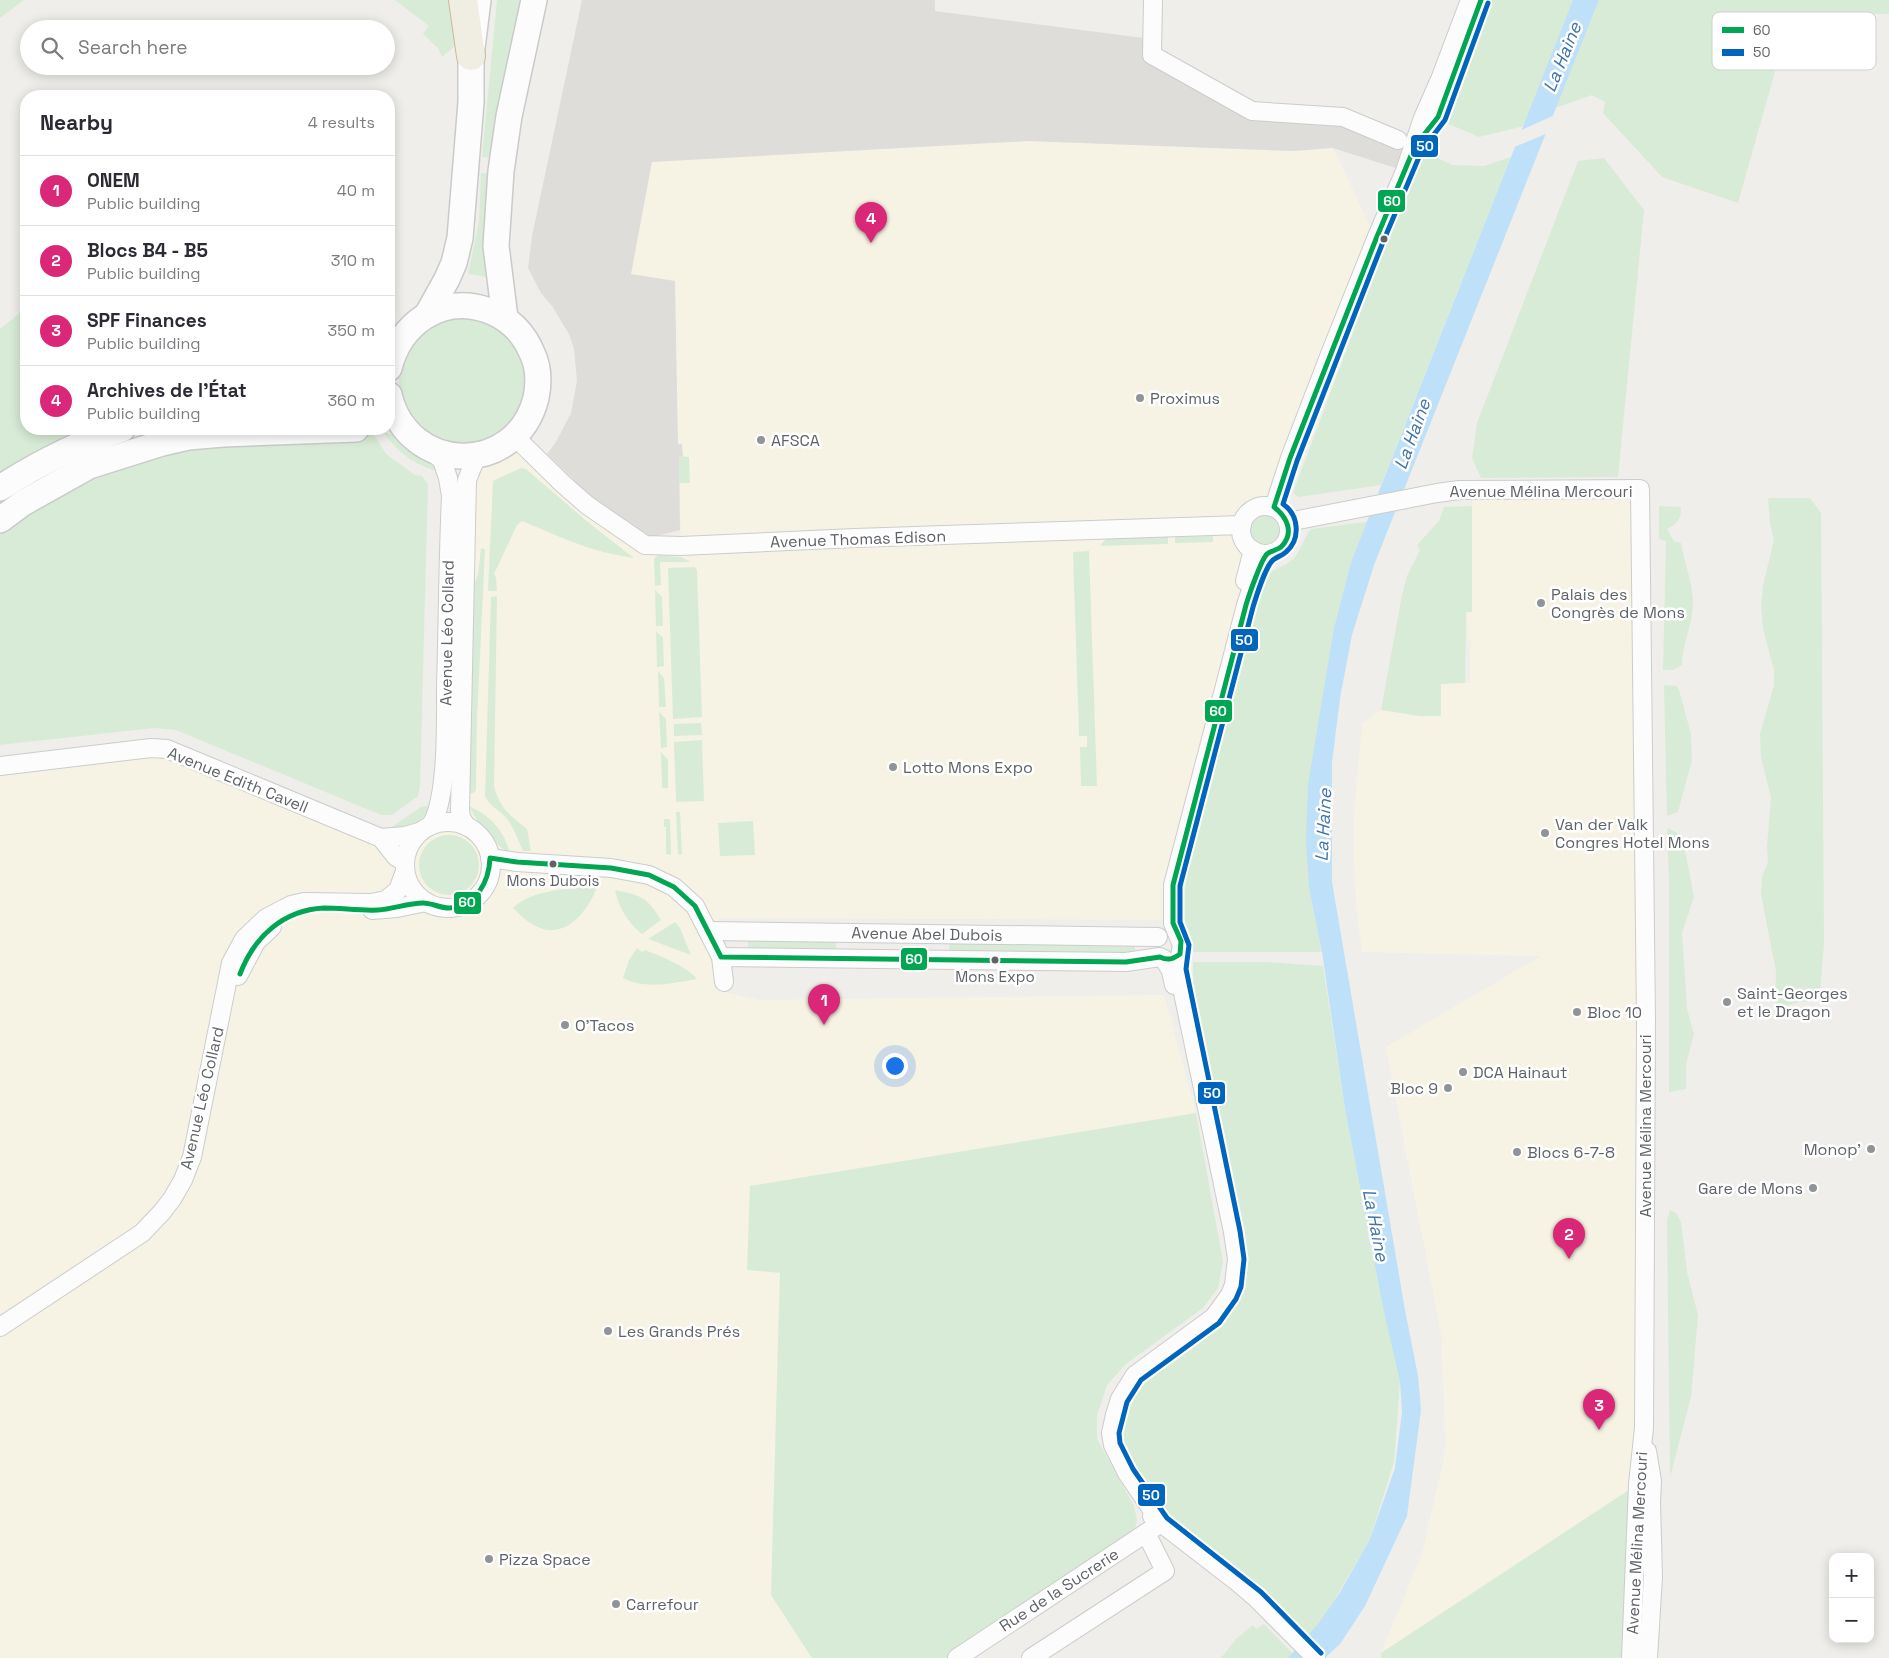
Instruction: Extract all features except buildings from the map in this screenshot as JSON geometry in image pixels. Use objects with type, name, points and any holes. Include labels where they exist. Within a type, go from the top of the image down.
[{"type":"highway","points":[[463,0],[471,56]]},
{"type":"street","points":[[427,314],[454,263],[460,238],[471,102],[471,56],[478,0]]},
{"type":"street","points":[[505,318],[496,246],[501,171],[509,116],[534,0]]},
{"type":"street","points":[[1153,0],[1152,56],[1252,111],[1343,117],[1398,140]]},
{"type":"street","points":[[1274,507],[1290,458],[1330,354],[1415,146],[1422,118],[1441,77],[1470,0]]},
{"type":"street","points":[[1415,146],[1438,117],[1481,0]]},
{"type":"street","points":[[395,348],[400,338],[412,325],[427,314],[446,307],[467,306],[487,309],[505,318],[518,330],[528,343],[535,358],[538,375],[537,392],[533,408],[525,423],[514,436],[497,448],[477,455],[451,455],[426,447],[395,426]]},
{"type":"street","points":[[0,488],[61,452],[106,435]]},
{"type":"street","points":[[0,520],[30,499],[89,466],[162,443],[188,437],[211,435]]},
{"type":"street","name":"Avenue Thomas Edison","points":[[514,436],[587,505],[645,545],[681,546],[854,538],[1242,525]]},
{"type":"street","name":"Avenue Léo Collard","points":[[425,829],[435,818],[440,798],[445,744],[451,496],[442,460],[426,447]]},
{"type":"street","name":"Avenue Léo Collard","points":[[466,826],[461,817],[460,804],[467,480],[477,455]]},
{"type":"street","name":"Avenue Mélina Mercouri","points":[[1288,522],[1459,490],[1640,489],[1646,1020],[1644,1428],[1638,1484],[1631,1658]]},
{"type":"street","points":[[1267,505],[1274,507],[1280,510],[1288,522],[1290,529],[1286,543],[1274,552],[1260,552],[1243,539],[1242,525],[1244,518],[1254,509],[1267,505]]},
{"type":"street","points":[[1260,552],[1194,768],[1167,884],[1164,945],[1178,969],[1237,1259],[1234,1285],[1214,1317],[1135,1375],[1120,1399],[1111,1433],[1113,1445],[1128,1473],[1161,1523],[1235,1580],[1316,1658]]},
{"type":"street","name":"Avenue Edith Cavell","points":[[0,766],[142,749],[167,749],[381,838],[405,836],[425,829]]},
{"type":"street","points":[[443,822],[455,822],[466,826],[480,836],[488,850],[491,869],[483,890],[474,899],[463,905],[450,908],[438,907],[426,902],[416,894],[409,884],[405,867],[407,850],[425,829],[443,822]]},
{"type":"street","points":[[381,838],[405,867]]},
{"type":"street","points":[[490,858],[517,862],[611,868],[649,875],[679,890],[696,906],[721,957],[724,982]]},
{"type":"street","name":"Avenue Léo Collard","points":[[0,1327],[136,1237],[162,1212],[172,1199],[183,1180],[192,1157],[231,963],[239,945],[247,934],[266,918],[291,905],[304,902],[371,903],[386,900],[398,890],[405,867]]},
{"type":"street","name":"Avenue Léo Collard","points":[[225,990],[240,974],[256,942],[276,924],[294,914],[310,909],[380,910],[426,902]]},
{"type":"street","name":"Avenue Abel Dubois","points":[[708,931],[1164,945]]},
{"type":"street","name":"Avenue Abel Dubois","points":[[721,957],[1126,962],[1164,945]]},
{"type":"street","name":"Avenue Mélina Mercouri","points":[[1644,1428],[1652,1481],[1652,1577],[1648,1658]]},
{"type":"street","name":"Rue de la Sucrerie","points":[[956,1658],[1161,1523]]},
{"type":"street","points":[[1031,1658],[1165,1571],[1146,1533]]},
{"type":"shaded area","points":[[582,0],[935,0],[935,11],[1151,39],[1152,56],[1252,111],[1343,117],[1415,146],[1405,171],[1333,148],[1293,151],[1028,141],[652,162],[631,274],[675,281],[678,444],[682,444],[683,457],[679,456],[680,530],[652,537],[631,530],[592,501],[547,454],[556,442],[571,413],[577,381],[574,349],[569,334],[552,306],[541,293],[528,268],[532,236]]},
{"type":"shaded area","points":[[1028,141],[1293,151],[1333,148],[1376,239],[1290,458],[1169,920],[719,918],[715,945],[724,982],[724,992],[759,1000],[1164,995],[1196,1113],[750,1187],[780,1272],[771,1595],[812,1658],[0,1658],[0,775],[150,756],[164,757],[376,845],[431,825],[450,822],[460,456],[514,436],[645,545],[681,546],[679,456],[683,457],[682,445],[678,445],[675,344],[631,274],[652,162]]},
{"type":"shaded area","points":[[1640,489],[1638,1484],[1381,1653],[1422,1554],[1446,1449],[1441,1334],[1386,1047],[1541,956],[1362,952],[1356,900],[1354,816],[1362,724],[1381,710],[1420,716],[1441,716],[1441,683],[1470,683],[1470,640],[1468,639],[1467,612],[1472,611],[1472,506],[1477,490]]},
{"type":"green space","points":[[0,0],[24,0],[0,18]]},
{"type":"green space","points":[[395,0],[449,0],[456,45],[442,57],[438,48],[423,34],[429,26]]},
{"type":"green space","points":[[497,0],[523,0],[493,158],[482,157]]},
{"type":"green space","points":[[1488,0],[1575,0],[1524,126],[1479,137],[1442,121]]},
{"type":"green space","points":[[1599,0],[1889,0],[1889,14],[1876,14],[1876,12],[1712,12],[1712,70],[1775,70],[1738,203],[1662,177],[1603,113],[1605,102],[1592,95],[1555,108]]},
{"type":"green space","points":[[1421,150],[1452,165],[1484,166],[1511,157],[1381,485],[1299,497],[1293,493]]},
{"type":"green space","points":[[1604,158],[1644,210],[1618,477],[1481,478],[1472,458],[1477,423],[1578,161]]},
{"type":"green space","points":[[481,173],[491,173],[488,277],[468,274],[479,222]]},
{"type":"green space","points":[[20,313],[20,435],[97,435],[0,483],[0,329]]},
{"type":"green space","points":[[463,316],[487,321],[508,335],[522,356],[527,380],[522,404],[508,425],[487,439],[463,444],[439,439],[418,425],[404,404],[399,380],[404,356],[418,335],[439,321]]},
{"type":"green space","points":[[331,435],[374,435],[386,454],[415,475],[422,476],[428,484],[420,785],[418,796],[392,815],[381,815],[176,730],[154,728],[0,745],[0,526],[29,504],[163,447]]},
{"type":"green space","points":[[386,435],[393,435],[407,442],[431,460],[441,472],[416,463],[395,447]]},
{"type":"green space","points":[[679,456],[689,457],[690,483],[679,483]]},
{"type":"green space","points":[[521,468],[526,469],[589,523],[634,558],[590,548],[522,521],[517,525],[494,574],[497,591],[488,591],[493,481]]},
{"type":"green space","points":[[1768,498],[1810,498],[1821,513],[1824,943],[1820,992],[1811,1002],[1792,1004],[1775,1012],[1776,971],[1761,895],[1762,877],[1768,862],[1767,847],[1771,797],[1761,758],[1760,734],[1774,685],[1774,670],[1763,629],[1761,606],[1763,586],[1774,539],[1770,524]]},
{"type":"green space","points":[[1472,506],[1472,612],[1466,612],[1465,683],[1441,684],[1441,716],[1420,716],[1381,710],[1402,595],[1407,576],[1420,550],[1417,545],[1439,521],[1444,507]]},
{"type":"green space","points":[[1659,506],[1681,507],[1678,521],[1667,529],[1674,541],[1681,543],[1693,600],[1692,616],[1682,665],[1673,670],[1663,670],[1666,541],[1659,539]]},
{"type":"green space","points":[[1264,509],[1278,515],[1284,529],[1278,543],[1264,549],[1250,543],[1244,529],[1250,515]]},
{"type":"green space","points":[[1367,522],[1351,562],[1334,628],[1309,888],[1322,952],[1187,952],[1183,869],[1217,737],[1261,583],[1271,572],[1293,559],[1311,529]]},
{"type":"green space","points":[[1213,536],[1213,542],[1175,543],[1175,537]]},
{"type":"green space","points":[[1168,537],[1168,544],[1100,546],[1106,539]]},
{"type":"green space","points":[[481,548],[485,549],[477,720],[476,789],[475,792],[467,795],[472,588],[478,575]]},
{"type":"green space","points":[[1089,551],[1097,786],[1081,786],[1080,747],[1087,747],[1087,736],[1079,736],[1073,552]]},
{"type":"green space","points":[[658,555],[681,557],[691,562],[660,562],[661,585],[655,586],[654,559]]},
{"type":"green space","points":[[695,567],[697,570],[702,717],[673,719],[668,568]]},
{"type":"green space","points":[[655,590],[662,597],[663,626],[656,626]]},
{"type":"green space","points":[[497,596],[494,786],[502,806],[527,829],[531,851],[523,851],[514,830],[485,796],[491,597]]},
{"type":"green space","points":[[656,631],[663,638],[664,666],[657,667]]},
{"type":"green space","points":[[658,671],[664,678],[666,707],[659,707]]},
{"type":"green space","points":[[1664,685],[1676,686],[1679,690],[1691,734],[1692,760],[1678,812],[1667,816]]},
{"type":"green space","points":[[659,712],[666,719],[667,747],[661,748]]},
{"type":"green space","points":[[701,723],[702,735],[674,736],[674,724]]},
{"type":"green space","points":[[702,740],[704,801],[676,802],[674,742]]},
{"type":"green space","points":[[661,752],[668,760],[668,788],[662,788]]},
{"type":"green space","points":[[433,805],[425,816],[409,826],[389,829],[421,807]]},
{"type":"green space","points":[[469,806],[484,814],[496,825],[504,838],[510,854],[499,846],[487,833]]},
{"type":"green space","points":[[676,812],[680,812],[682,854],[678,855]]},
{"type":"green space","points":[[664,819],[670,819],[671,855],[666,854],[666,827],[664,827]]},
{"type":"green space","points":[[753,821],[755,855],[720,856],[718,823]]},
{"type":"green space","points":[[1667,828],[1682,835],[1694,897],[1682,933],[1687,1009],[1694,1034],[1686,1064],[1686,1089],[1669,1092],[1669,881]]},
{"type":"green space","points":[[443,835],[455,835],[466,840],[474,848],[479,859],[477,877],[466,890],[455,895],[443,895],[432,890],[424,882],[419,871],[419,859],[424,848],[432,840]]},
{"type":"green space","points":[[597,887],[591,901],[580,915],[567,926],[560,929],[546,930],[536,926],[513,908],[521,902],[541,893],[564,889]]},
{"type":"green space","points":[[615,890],[642,898],[651,906],[661,920],[642,934],[624,914]]},
{"type":"green space","points":[[675,922],[680,928],[691,955],[648,939]]},
{"type":"green space","points":[[751,940],[833,940],[836,942],[836,952],[748,951],[748,942]]},
{"type":"green space","points":[[949,943],[1135,945],[1135,956],[949,953]]},
{"type":"green space","points":[[637,948],[642,952],[645,950],[673,962],[697,979],[650,985],[632,982],[623,978],[629,960]]},
{"type":"green space","points":[[1193,962],[1268,962],[1323,966],[1345,1109],[1400,1382],[1394,1462],[1370,1539],[1325,1616],[1309,1635],[1239,1571],[1167,1517],[1128,1463],[1118,1437],[1125,1403],[1143,1379],[1237,1296],[1194,1016]]},
{"type":"green space","points":[[1196,1113],[1223,1262],[1218,1288],[1203,1308],[1126,1364],[1107,1385],[1097,1416],[1097,1439],[1134,1506],[1137,1520],[1134,1533],[946,1658],[812,1658],[771,1595],[780,1273],[747,1270],[750,1186]]},
{"type":"green space","points":[[1670,1210],[1676,1213],[1681,1222],[1687,1272],[1698,1315],[1691,1397],[1670,1477],[1667,1221]]},
{"type":"green space","points":[[1638,1484],[1631,1658],[1381,1658],[1381,1653]]},
{"type":"green space","points":[[1264,1624],[1297,1658],[1221,1658],[1237,1638],[1253,1625],[1256,1629]]},
{"type":"water","name":"La Haine","points":[[1573,0],[1599,0],[1374,565],[1352,635],[1340,698],[1332,762],[1332,882],[1418,1376],[1421,1410],[1407,1516],[1365,1606],[1340,1644],[1325,1658],[1288,1658],[1318,1624],[1339,1594],[1370,1539],[1395,1468],[1402,1412],[1400,1382],[1384,1312],[1345,1109],[1322,952],[1309,888],[1306,840],[1308,785],[1334,628],[1351,562]]},
{"type":"pier","points":[[1555,115],[1548,133],[1512,148],[1519,131]]},
{"type":"transit line","name":"60","points":[[240,974],[253,948],[262,937],[283,920],[296,914],[324,908],[378,910],[423,903],[449,908],[467,903],[474,898],[484,884],[490,858],[517,862],[611,868],[649,875],[674,887],[695,906],[721,957],[1126,962],[1160,957],[1170,959],[1180,954],[1181,941],[1173,923],[1173,885],[1255,578],[1267,554],[1281,547],[1288,536],[1286,520],[1274,507],[1290,458],[1376,239],[1415,146],[1438,117],[1481,0]]},
{"type":"transit line","name":"50","points":[[1321,1653],[1261,1592],[1167,1518],[1133,1469],[1120,1443],[1119,1433],[1127,1402],[1141,1380],[1219,1323],[1236,1299],[1241,1287],[1244,1259],[1240,1231],[1186,969],[1189,945],[1180,922],[1180,886],[1256,596],[1270,563],[1283,555],[1291,547],[1296,534],[1295,521],[1292,514],[1283,504],[1297,461],[1383,242],[1422,150],[1445,120],[1488,3]]},
{"type":"place","name":"Archives de l'État","points":[[871,243]]},
{"type":"place","name":"Proximus","points":[[1140,398]]},
{"type":"place","name":"AFSCA","points":[[761,440]]},
{"type":"place","name":"Palais des Congrès de Mons","points":[[1541,603]]},
{"type":"place","name":"Lotto Mons Expo","points":[[893,767]]},
{"type":"place","name":"Van der Valk Congres Hotel Mons","points":[[1545,833]]},
{"type":"place","name":"Mons Dubois","points":[[553,864]]},
{"type":"place","name":"Mons Expo","points":[[995,960]]},
{"type":"place","name":"Saint-Georges et le Dragon","points":[[1727,1002]]},
{"type":"place","name":"Bloc 10","points":[[1577,1012]]},
{"type":"place","name":"O'Tacos","points":[[565,1025]]},
{"type":"place","name":"ONEM","points":[[824,1025]]},
{"type":"place","name":"DCA Hainaut","points":[[1463,1072]]},
{"type":"place","name":"Bloc 9","points":[[1448,1088]]},
{"type":"place","name":"Monop'","points":[[1871,1149]]},
{"type":"place","name":"Blocs 6-7-8","points":[[1517,1152]]},
{"type":"place","name":"Gare de Mons","points":[[1813,1188]]},
{"type":"place","name":"Blocs B4 - B5","points":[[1569,1259]]},
{"type":"place","name":"Les Grands Prés","points":[[608,1331]]},
{"type":"place","name":"SPF Finances","points":[[1599,1430]]},
{"type":"place","name":"Pizza Space","points":[[489,1559]]},
{"type":"place","name":"Carrefour","points":[[616,1604]]}]
